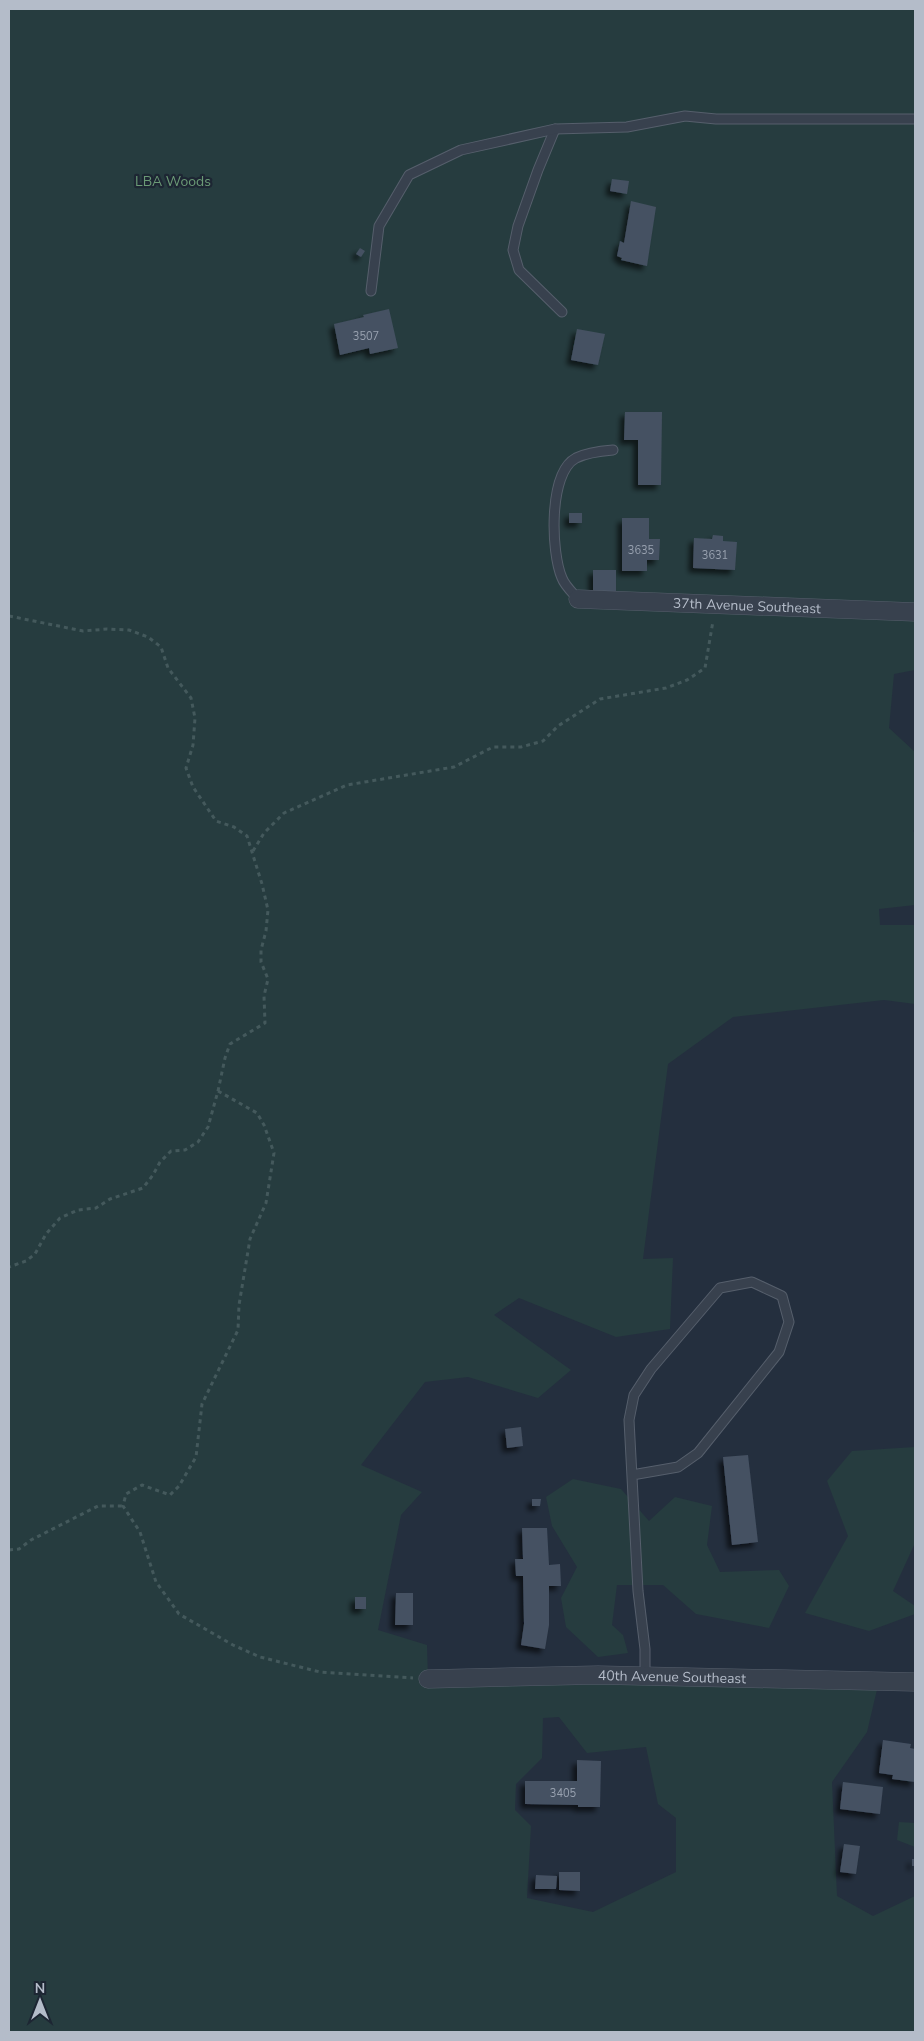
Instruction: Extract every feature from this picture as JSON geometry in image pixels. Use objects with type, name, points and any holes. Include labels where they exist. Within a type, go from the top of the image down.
[{"type":"street","name":"37th Avenue Southeast","points":[[578,600],[915,612]]},
{"type":"street","name":"40th Avenue Southeast","points":[[428,1679],[598,1675],[915,1682]]},
{"type":"lane","points":[[371,291],[379,226],[409,175],[461,150],[555,129],[627,127],[685,116],[716,119],[915,119]]},
{"type":"lane","points":[[555,129],[518,226],[513,250],[519,270],[562,312]]},
{"type":"lane","points":[[578,600],[562,579],[558,564],[554,517],[555,494],[567,466],[575,458],[613,450]]},
{"type":"lane","points":[[632,1475],[678,1467],[698,1453],[779,1352],[788,1322],[782,1296],[752,1282],[720,1288],[651,1369],[634,1395],[629,1420],[638,1591],[645,1649],[645,1676]]},
{"type":"path","points":[[253,851],[264,833],[284,813],[347,785],[454,767],[493,747],[521,747],[543,741],[558,726],[600,699],[666,688],[687,680],[704,668],[714,606]]},
{"type":"path","points":[[9,616],[83,631],[128,630],[148,637],[161,648],[168,668],[191,698],[195,718],[193,745],[186,768],[193,787],[216,822],[234,827],[247,836],[253,851],[255,866],[262,884],[268,910],[266,931],[261,950],[261,962],[268,978],[264,996],[265,1023],[242,1035],[230,1044],[208,1127],[198,1142],[185,1150],[171,1151],[160,1162],[143,1188],[110,1199],[96,1208],[78,1210],[60,1218],[46,1234],[35,1254],[26,1261],[9,1266]]},
{"type":"path","points":[[218,1092],[257,1113],[264,1125],[274,1153],[266,1204],[250,1239],[239,1305],[238,1330],[202,1404],[196,1457],[179,1486],[170,1495],[142,1484],[126,1494],[123,1506],[140,1532],[156,1582],[179,1614],[233,1645],[260,1657],[320,1672],[428,1679]]},
{"type":"path","points":[[9,1550],[19,1550],[31,1540],[98,1506],[123,1506]]},
{"type":"green space","name":"LBA Woods","points":[[9,9],[915,9],[915,670],[894,674],[889,728],[915,752],[915,829],[913,831],[915,833],[915,905],[879,909],[880,925],[915,925],[915,1004],[884,1000],[733,1017],[668,1064],[643,1259],[673,1258],[670,1329],[616,1337],[519,1298],[494,1315],[571,1370],[538,1398],[468,1377],[425,1382],[361,1465],[422,1492],[401,1515],[378,1630],[427,1645],[428,1679],[879,1681],[867,1732],[832,1782],[837,1896],[873,1916],[915,1896],[915,2032],[9,2032]],"holes":[[[559,1717],[587,1753],[646,1747],[658,1804],[676,1818],[676,1872],[593,1912],[527,1898],[531,1826],[515,1810],[516,1784],[542,1758],[543,1718]]]},
{"type":"green space","points":[[915,1447],[915,1543],[893,1591],[915,1606],[915,1614],[869,1631],[805,1613],[848,1536],[827,1481],[852,1451]]},
{"type":"green space","points":[[573,1479],[621,1489],[649,1521],[675,1497],[712,1506],[707,1545],[720,1572],[779,1570],[789,1586],[769,1628],[696,1614],[663,1585],[617,1585],[612,1625],[623,1635],[628,1653],[598,1657],[566,1627],[561,1598],[577,1567],[552,1526],[546,1497]]},
{"type":"green space","points":[[899,1822],[915,1823],[915,1847],[897,1840]]},
{"type":"building","points":[[612,179],[629,181],[627,194],[610,191]]},
{"type":"building","points":[[631,201],[656,207],[647,266],[621,260],[622,258],[617,256],[620,241],[624,243]]},
{"type":"building","points":[[360,248],[365,251],[361,257],[356,254]]},
{"type":"building","points":[[389,309],[398,348],[370,354],[369,348],[340,355],[334,324]]},
{"type":"building","points":[[577,329],[605,334],[598,365],[571,360]]},
{"type":"building","points":[[625,412],[662,412],[661,485],[638,485],[638,440],[624,440]]},
{"type":"building","points":[[569,513],[582,513],[582,523],[569,523]]},
{"type":"building","points":[[622,518],[649,518],[649,539],[660,539],[659,560],[647,560],[647,571],[622,571]]},
{"type":"building","points":[[713,535],[723,536],[723,541],[737,542],[735,570],[693,568],[694,538],[712,539]]},
{"type":"building","points":[[593,570],[616,570],[616,595],[593,595]]},
{"type":"building","points":[[521,1427],[523,1446],[507,1448],[505,1429]]},
{"type":"building","points":[[748,1455],[758,1542],[732,1545],[723,1457]]},
{"type":"building","points":[[532,1499],[541,1499],[540,1506],[532,1506]]},
{"type":"building","points":[[522,1528],[547,1528],[549,1565],[560,1564],[561,1586],[549,1586],[549,1625],[545,1649],[521,1645],[524,1624],[523,1576],[516,1576],[515,1559],[523,1559]]},
{"type":"building","points":[[396,1593],[413,1593],[413,1625],[395,1625]]},
{"type":"building","points":[[355,1597],[366,1597],[366,1609],[355,1609]]},
{"type":"building","points":[[883,1740],[911,1744],[910,1748],[915,1749],[915,1782],[892,1779],[893,1775],[879,1773]]},
{"type":"building","points":[[577,1760],[601,1761],[600,1807],[525,1804],[525,1781],[577,1781]]},
{"type":"building","points":[[843,1782],[883,1787],[880,1814],[840,1809]]},
{"type":"building","points":[[844,1844],[860,1846],[856,1874],[840,1872]]},
{"type":"building","points":[[912,1859],[915,1859],[915,1866],[912,1866]]},
{"type":"building","points":[[559,1872],[580,1872],[580,1891],[559,1890]]},
{"type":"building","points":[[536,1875],[557,1876],[556,1889],[535,1889]]}]
